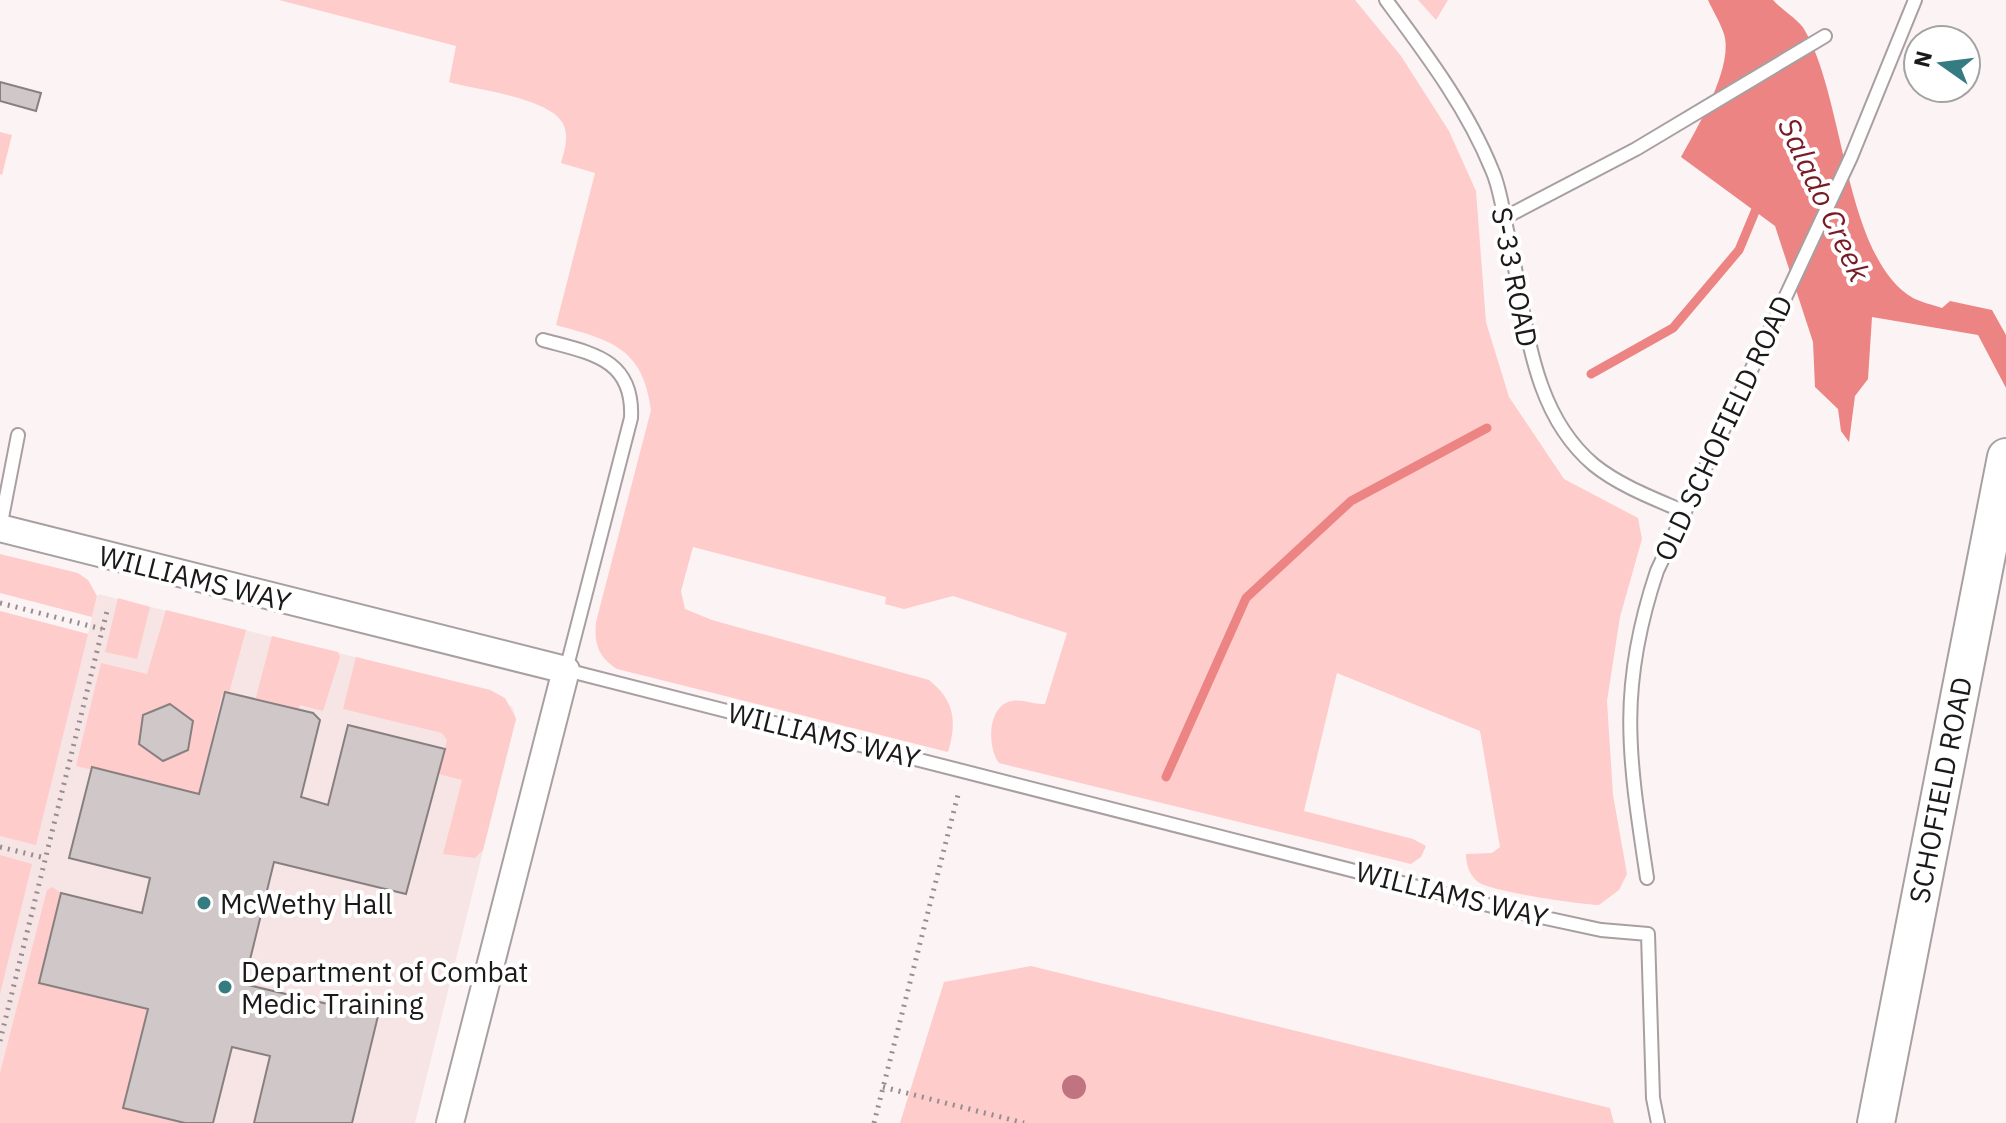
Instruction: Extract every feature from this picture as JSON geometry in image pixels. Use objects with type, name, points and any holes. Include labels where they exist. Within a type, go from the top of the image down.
[{"type":"street","name":"SCHOFIELD ROAD","points":[[1876,1123],[2006,457]]},
{"type":"street","name":"WILLIAMS WAY","points":[[0,528],[566,670]]},
{"type":"street","points":[[450,1123],[566,670]]},
{"type":"lane","name":"S-33 ROAD","points":[[1386,0],[1446,81],[1493,172],[1531,356],[1544,393],[1572,441],[1594,465],[1628,487],[1685,512]]},
{"type":"lane","name":"OLD SCHOFIELD ROAD","points":[[1647,878],[1630,761],[1628,708],[1639,625],[1657,571],[1851,157],[1915,0]]},
{"type":"lane","points":[[1504,218],[1636,149],[1825,36]]},
{"type":"lane","points":[[543,340],[604,359],[623,376],[632,401],[631,418],[566,670]]},
{"type":"lane","points":[[0,528],[18,435]]},
{"type":"lane","name":"WILLIAMS WAY","points":[[566,670],[1504,909],[1601,930],[1648,934],[1653,1098],[1658,1123]]},
{"type":"path","points":[[0,603],[102,629]]},
{"type":"path","points":[[0,1041],[108,607]]},
{"type":"path","points":[[874,1123],[964,770]]},
{"type":"path","points":[[0,847],[45,858]]},
{"type":"path","points":[[883,1087],[1024,1123]]},
{"type":"shaded area","points":[[279,0],[1355,0],[1401,56],[1449,131],[1476,191],[1486,322],[1509,397],[1564,479],[1638,518],[1642,539],[1620,617],[1607,701],[1613,795],[1627,874],[1619,890],[1599,905],[1517,893],[1478,882],[1469,869],[1466,854],[1492,853],[1500,847],[1480,731],[1337,673],[1304,811],[1413,839],[1426,846],[1421,857],[1411,864],[999,763],[991,738],[998,710],[1012,701],[1045,704],[1067,633],[953,596],[904,609],[885,604],[886,597],[693,547],[681,591],[685,609],[712,620],[929,680],[944,696],[952,712],[948,752],[617,669],[605,660],[599,649],[596,622],[651,410],[647,389],[632,359],[608,342],[556,325],[595,173],[561,163],[566,145],[564,126],[546,108],[513,96],[449,82],[456,46]]},
{"type":"shaded area","points":[[1418,0],[1448,0],[1436,20]]},
{"type":"shaded area","points":[[0,132],[12,135],[2,175],[0,174]]},
{"type":"shaded area","points":[[0,554],[78,573],[88,580],[97,596],[92,617],[0,593]]},
{"type":"shaded area","name":"Department of Combat Medic Training","points":[[98,594],[490,690],[513,708],[516,719],[415,1123],[0,1123],[0,611],[88,634]]},
{"type":"shaded area","points":[[118,598],[150,607],[137,659],[105,652]]},
{"type":"shaded area","points":[[166,610],[246,630],[229,693],[222,695],[199,794],[76,766],[101,663],[147,674]]},
{"type":"shaded area","points":[[0,611],[88,634],[36,845],[0,836]]},
{"type":"shaded area","points":[[272,636],[338,652],[340,657],[323,711],[300,705],[298,711],[255,701]]},
{"type":"shaded area","points":[[356,657],[490,690],[505,698],[516,719],[483,850],[475,858],[443,854],[462,780],[439,774],[447,740],[442,733],[343,709]]},
{"type":"shaded area","points":[[0,855],[32,864],[0,994]]},
{"type":"shaded area","points":[[52,887],[61,893],[40,983],[148,1009],[124,1108],[185,1123],[0,1123],[0,1073],[47,890]]},
{"type":"shaded area","points":[[1031,966],[1610,1108],[1614,1123],[900,1123],[944,982]]},
{"type":"water","name":"Salado Creek","points":[[1708,0],[1773,0],[1802,26],[1818,58],[1859,213],[1873,249],[1890,278],[1913,298],[1942,308],[1950,301],[1992,310],[2006,335],[2006,388],[1978,335],[1872,317],[1868,379],[1855,396],[1849,442],[1841,431],[1838,409],[1815,387],[1813,342],[1775,226],[1681,157],[1712,97],[1724,63],[1724,34]]},
{"type":"building","points":[[0,82],[41,93],[36,111],[0,101]]},
{"type":"building","name":"McWethy Hall","points":[[225,692],[313,713],[320,720],[301,797],[328,805],[348,725],[445,749],[406,894],[274,862],[244,984],[378,1016],[352,1123],[254,1123],[270,1056],[232,1047],[213,1123],[185,1123],[123,1108],[148,1009],[39,983],[61,893],[142,913],[150,878],[69,858],[92,767],[199,794]]},
{"type":"building","points":[[170,704],[193,721],[188,750],[163,761],[139,744],[143,715]]},
{"type":"waterway","points":[[1591,374],[1673,328],[1739,250],[1759,202]]},
{"type":"waterway","points":[[1166,777],[1246,598],[1351,501],[1487,428]]},
{"type":"place","name":"McWethy Hall","points":[[204,903]]},
{"type":"place","name":"Department of Combat Medic Training","points":[[225,987]]}]
